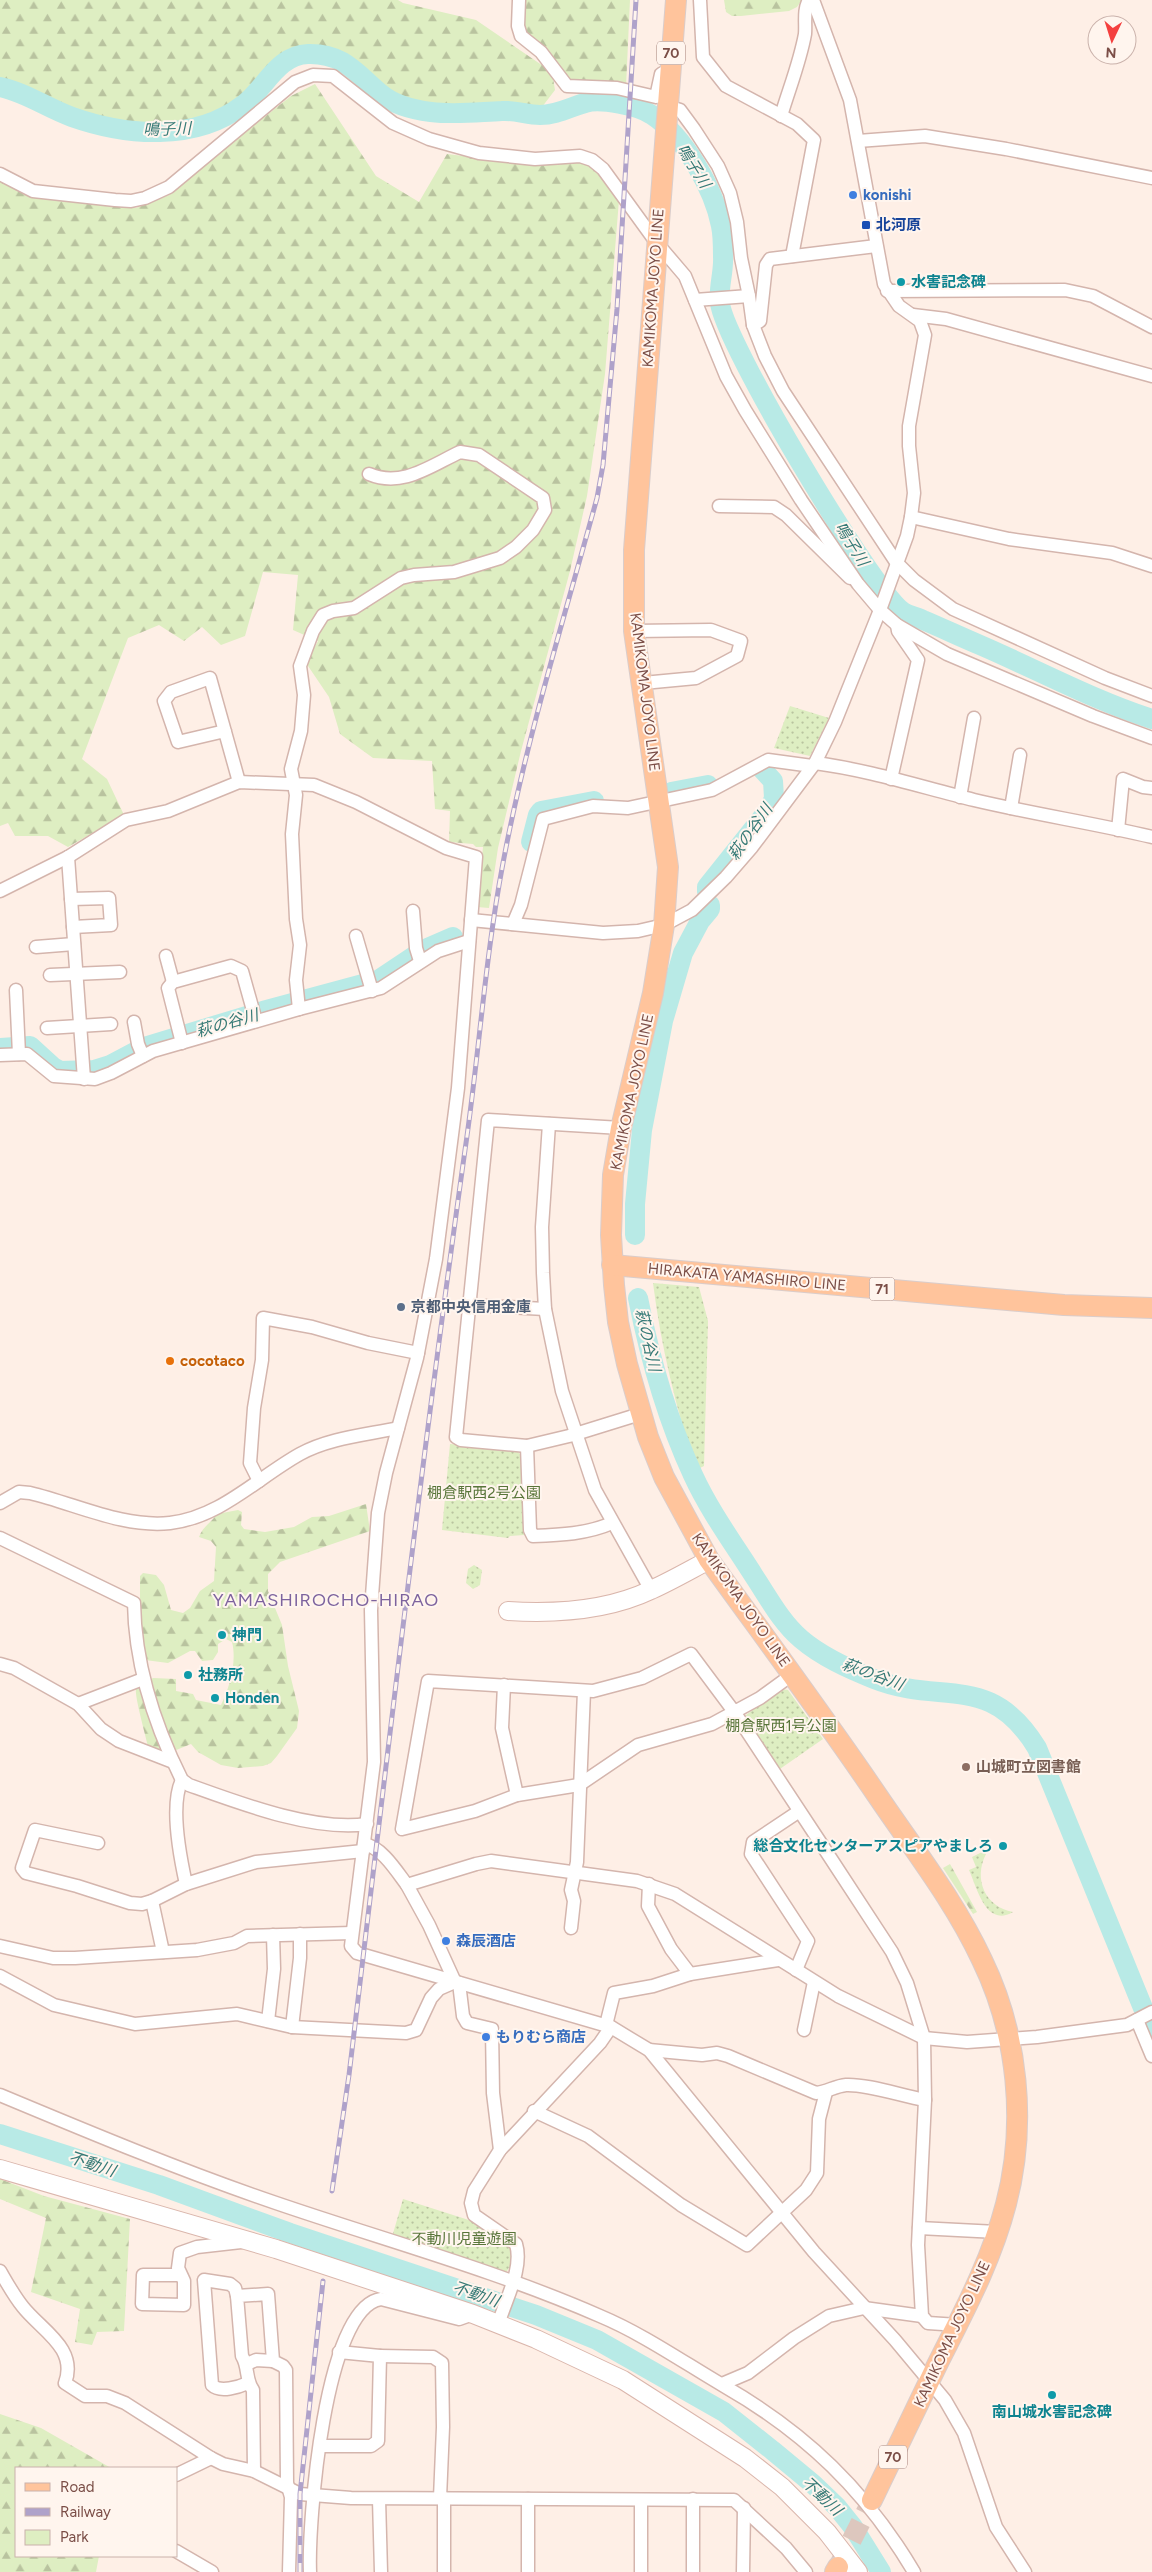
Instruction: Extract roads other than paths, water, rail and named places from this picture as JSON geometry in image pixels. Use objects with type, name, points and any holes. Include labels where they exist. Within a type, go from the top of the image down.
[{"type":"main road","name":"KAMIKOMA JOYO LINE","points":[[676,0],[656,242],[634,550],[634,630],[668,867],[664,925],[654,993],[621,1128],[613,1174],[612,1266],[618,1322],[640,1414],[664,1477],[709,1560],[792,1674],[959,1917],[983,1961],[999,2000],[1008,2038],[1015,2082],[1016,2132],[1010,2183],[997,2232],[976,2288],[872,2500]]},
{"type":"main road","name":"HIRAKATA YAMASHIRO LINE","points":[[612,1266],[1064,1305],[1152,1308]]},
{"type":"street","points":[[518,0],[518,26],[521,36],[541,52],[567,86],[617,88],[656,97],[661,74],[670,68]]},
{"type":"street","points":[[700,0],[703,57],[726,86],[797,124],[814,140],[792,256]]},
{"type":"street","points":[[781,116],[803,41],[806,9],[809,0]]},
{"type":"street","points":[[471,920],[603,932],[638,931],[664,925],[692,910],[726,877],[752,847],[814,764],[835,722],[881,606],[907,536],[911,517],[914,493],[910,426],[925,335],[923,325],[913,314],[899,306],[887,291],[876,246],[850,100],[813,0]]},
{"type":"street","points":[[0,174],[33,191],[131,201],[145,198],[169,187],[295,82],[313,75],[333,76],[393,123],[429,139],[479,153],[535,159],[580,156],[592,160],[604,169],[656,242],[685,276],[699,300],[726,376],[801,500],[858,584]]},
{"type":"street","points":[[667,106],[680,110],[694,129],[718,166],[730,193],[746,296],[753,325],[783,391],[895,566],[953,609],[1105,678],[1152,696]]},
{"type":"street","points":[[858,141],[925,136],[1006,149],[1152,178]]},
{"type":"street","points":[[753,325],[760,321],[766,265],[770,259],[876,246]]},
{"type":"street","points":[[887,291],[1065,290],[1093,296],[1152,327]]},
{"type":"street","points":[[699,300],[746,296]]},
{"type":"street","points":[[913,314],[946,319],[1152,376]]},
{"type":"street","points":[[299,1004],[296,980],[300,945],[293,850],[296,795],[291,769],[301,731],[304,695],[300,666],[306,645],[323,615],[333,611],[354,608],[400,578],[414,574],[454,572],[500,558],[516,548],[533,530],[544,510],[543,498],[479,455],[469,452],[460,452],[400,479],[388,480],[369,474]]},
{"type":"street","points":[[719,506],[774,507],[786,515],[844,574],[858,584],[881,606],[897,624],[948,654],[1093,716],[1152,738]]},
{"type":"street","points":[[911,517],[1009,539],[1112,553],[1152,566]]},
{"type":"street","points":[[891,779],[918,660],[898,631],[897,624]]},
{"type":"street","points":[[634,630],[711,630],[741,641],[737,656],[696,678],[643,683]]},
{"type":"street","points":[[225,731],[178,742],[164,701],[171,692],[210,678],[225,731],[239,782]]},
{"type":"street","points":[[960,797],[974,718]]},
{"type":"street","points":[[1011,808],[1020,755]]},
{"type":"street","points":[[513,924],[521,905],[543,819],[593,806],[628,808],[712,790],[768,760],[853,768],[960,797],[1152,836]]},
{"type":"street","points":[[1118,830],[1123,779],[1152,788]]},
{"type":"street","points":[[0,891],[68,857],[126,820],[168,811],[239,782],[314,785],[348,798],[446,848],[476,857],[457,1096],[436,1259],[418,1353],[386,1472],[378,1513],[371,1610],[374,1762],[351,1946],[357,1953],[609,2026],[649,2050],[781,2212],[864,2308],[895,2340],[944,2400],[964,2433],[996,2527],[1025,2572]]},
{"type":"street","points":[[68,857],[83,1074]]},
{"type":"street","points":[[71,899],[109,898],[110,925],[73,927]]},
{"type":"street","points":[[413,911],[419,956]]},
{"type":"street","points":[[356,936],[370,986]]},
{"type":"street","points":[[0,1055],[18,1049],[54,1076],[83,1074],[95,1079],[111,1073],[141,1052],[181,1038],[299,1004],[370,986],[394,982],[419,956],[469,941]]},
{"type":"street","points":[[36,947],[74,944]]},
{"type":"street","points":[[166,956],[173,982]]},
{"type":"street","points":[[181,1038],[168,988],[173,982],[231,966],[242,971],[255,1017]]},
{"type":"street","points":[[50,976],[120,972]]},
{"type":"street","points":[[16,990],[18,1049]]},
{"type":"street","points":[[134,1022],[141,1052]]},
{"type":"street","points":[[47,1028],[111,1024]]},
{"type":"street","points":[[621,1128],[488,1120],[456,1437],[461,1440],[527,1446],[640,1414]]},
{"type":"street","points":[[549,1124],[542,1227],[545,1308],[562,1392],[595,1490],[651,1590]]},
{"type":"street","points":[[470,1305],[545,1308]]},
{"type":"street","points":[[259,1481],[250,1463],[254,1408],[262,1360],[263,1318],[312,1327],[368,1343],[418,1353]]},
{"type":"street","points":[[0,1503],[18,1492],[30,1493],[116,1518],[137,1522],[169,1523],[215,1510],[298,1455],[319,1446],[398,1428]]},
{"type":"street","points":[[527,1446],[530,1530],[533,1536],[562,1535],[601,1528],[612,1523]]},
{"type":"street","points":[[0,1538],[134,1603],[135,1639],[143,1679],[150,1703],[182,1780],[189,1785],[262,1809],[339,1826],[367,1824]]},
{"type":"street","points":[[508,1611],[539,1613],[577,1610],[607,1604],[651,1590],[709,1560]]},
{"type":"street","points":[[792,1674],[735,1713],[712,1724],[638,1745],[579,1785],[517,1794],[475,1811],[402,1829],[428,1681],[584,1691],[610,1688],[642,1678],[692,1654],[735,1713],[798,1812],[892,1952],[907,1983],[924,2038],[925,2100],[918,2245],[922,2316],[928,2323],[958,2325]]},
{"type":"street","points":[[0,1664],[14,1668],[78,1704],[101,1729],[118,1741],[173,1762]]},
{"type":"street","points":[[78,1704],[143,1679]]},
{"type":"street","points":[[504,1685],[502,1728],[517,1794]]},
{"type":"street","points":[[571,1928],[574,1901],[570,1890],[577,1862],[584,1691]]},
{"type":"street","points":[[182,1780],[176,1800],[181,1862],[186,1884]]},
{"type":"street","points":[[796,1970],[808,1941],[751,1854],[753,1842],[798,1812]]},
{"type":"street","points":[[98,1843],[35,1830],[22,1868],[26,1874],[77,1886],[130,1903],[142,1904],[186,1884],[256,1862],[370,1845],[388,1861],[407,1885],[430,1925],[457,1982],[463,2016],[467,2023],[492,2029],[492,2093],[500,2150]]},
{"type":"street","points":[[407,1885],[491,1861],[574,1871],[649,1884],[675,1894],[778,1960],[868,2013],[924,2038],[967,2042],[1127,2025],[1152,2012]]},
{"type":"street","points":[[649,1884],[648,1906],[670,1949],[690,1974]]},
{"type":"street","points":[[152,1901],[163,1952]]},
{"type":"street","points":[[2,1950],[53,1958],[115,1956],[197,1950],[234,1943],[247,1936],[352,1933]]},
{"type":"street","points":[[292,2026],[300,1958],[300,1934]]},
{"type":"street","points":[[268,2021],[274,1960],[273,1935]]},
{"type":"street","points":[[499,2321],[512,2283],[519,2252],[516,2244],[474,2215],[471,2208],[474,2191],[500,2150],[600,2043],[609,2026],[614,1993],[653,1986],[690,1974],[778,1960]]},
{"type":"street","points":[[0,1976],[54,2005],[135,2024],[237,2014],[292,2026],[406,2032],[416,2030],[430,1998],[439,1989],[457,1982]]},
{"type":"street","points":[[804,2030],[814,1982]]},
{"type":"street","points":[[1138,2019],[1152,2056]]},
{"type":"street","points":[[649,2050],[722,2054],[816,2093],[826,2092],[844,2085],[859,2086],[925,2100]]},
{"type":"street","points":[[534,2112],[588,2136],[681,2205],[747,2245],[806,2190],[817,2173],[819,2119],[826,2092]]},
{"type":"street","points":[[0,2095],[195,2176],[512,2283],[602,2316],[722,2384],[767,2412],[817,2450],[842,2475],[896,2542],[914,2572]]},
{"type":"street","points":[[0,2169],[248,2242],[499,2321],[536,2338],[623,2380],[745,2458],[782,2487],[827,2532],[858,2572]]},
{"type":"street","points":[[919,2228],[997,2232]]},
{"type":"street","points":[[181,2275],[178,2268],[180,2253],[197,2246],[248,2242]]},
{"type":"street","points":[[0,2271],[23,2308],[51,2334],[64,2350],[68,2375],[65,2383],[85,2396],[107,2396],[124,2403],[211,2458],[254,2471],[300,2494],[379,2498],[734,2500],[786,2548],[806,2572]]},
{"type":"street","points":[[248,2383],[239,2387],[218,2388],[212,2385],[204,2280],[230,2284],[235,2288],[242,2356],[247,2364],[248,2383],[252,2390],[254,2471]]},
{"type":"street","points":[[237,2296],[268,2294],[273,2360]]},
{"type":"street","points":[[310,2572],[312,2496],[320,2446],[339,2352],[358,2313],[367,2304],[381,2299],[460,2319],[473,2314]]},
{"type":"street","points":[[722,2384],[748,2373],[794,2338],[829,2316],[864,2308],[922,2316]]},
{"type":"street","points":[[339,2352],[380,2356],[433,2357],[442,2363],[444,2572]]},
{"type":"street","points":[[320,2446],[371,2446],[377,2443],[380,2356]]},
{"type":"street","points":[[247,2364],[256,2360],[273,2360],[286,2370],[287,2488],[291,2497],[289,2572]]},
{"type":"street","points":[[178,2474],[211,2458]]},
{"type":"street","points":[[379,2498],[381,2572]]},
{"type":"street","points":[[528,2499],[528,2572]]},
{"type":"street","points":[[693,2499],[693,2572]]},
{"type":"street","points":[[640,2572],[641,2500]]},
{"type":"street","points":[[743,2572],[744,2508]]},
{"type":"street","points":[[178,2552],[212,2572]]},
{"type":"waterway","name":"鳴子川","points":[[0,87],[9,89],[72,117],[93,123],[137,131],[160,132],[182,130],[204,125],[224,117],[251,98],[280,66],[297,56],[308,54],[331,57],[341,61],[357,72],[386,98],[405,106],[425,111],[440,113],[507,111],[546,115],[585,103],[600,102],[619,104],[652,115],[664,124],[686,150],[696,164],[712,196],[723,237],[720,303],[728,326],[746,364],[771,411],[831,513],[885,592],[907,614],[1087,694],[1152,719]]},
{"type":"waterway","name":"萩の谷川","points":[[707,892],[707,887],[770,808],[774,798],[773,781],[762,769]]},
{"type":"waterway","name":"萩の谷川","points":[[671,792],[708,785]]},
{"type":"waterway","name":"萩の谷川","points":[[531,842],[538,815],[541,811],[594,801]]},
{"type":"waterway","name":"萩の谷川","points":[[635,1235],[635,1204],[642,1130],[663,1021],[683,953],[700,921],[710,909],[710,905]]},
{"type":"waterway","name":"萩の谷川","points":[[0,1048],[30,1046],[60,1071],[94,1070],[110,1065],[144,1047],[263,1011],[378,980],[423,950],[453,937]]},
{"type":"waterway","name":"萩の谷川","points":[[638,1298],[660,1388],[675,1432],[693,1475],[706,1501],[787,1625],[801,1639],[827,1657],[874,1679],[899,1687],[983,1699],[1001,1709],[1019,1724],[1037,1748],[1152,2030]]},
{"type":"waterway","name":"不動川","points":[[0,2134],[159,2185],[290,2233],[536,2315],[597,2340],[724,2412],[772,2450],[837,2507],[853,2527],[881,2572]]},
{"type":"tunnel","points":[[838,2567],[872,2500]]},
{"type":"railway","points":[[332,2191],[349,2075],[419,1497],[497,899],[512,817],[523,771],[546,680],[597,498],[603,465],[617,309],[636,0]]},
{"type":"railway","points":[[300,2572],[300,2494],[323,2281]]},
{"type":"place","name":"konishi","points":[[853,195]]},
{"type":"place","name":"北河原","points":[[866,225]]},
{"type":"place","name":"水害記念碑","points":[[901,282]]},
{"type":"place","name":"京都中央信用金庫","points":[[401,1307]]},
{"type":"place","name":"cocotaco","points":[[170,1361]]},
{"type":"place","name":"神門","points":[[222,1635]]},
{"type":"place","name":"社務所","points":[[188,1675]]},
{"type":"place","name":"Honden","points":[[215,1698]]},
{"type":"place","name":"山城町立図書館","points":[[966,1767]]},
{"type":"place","name":"総合文化センターアスピアやましろ","points":[[1003,1846]]},
{"type":"place","name":"森辰酒店","points":[[446,1941]]},
{"type":"place","name":"もりむら商店","points":[[486,2037]]},
{"type":"place","name":"南山城水害記念碑","points":[[1052,2395]]},
{"type":"district","name":"YAMASHIROCHO-HIRAO","points":[[326,1600]]},
{"type":"park label","name":"棚倉駅西2号公園","points":[[484,1493]]},
{"type":"park label","name":"棚倉駅西1号公園","points":[[781,1726]]},
{"type":"park label","name":"不動川児童遊園","points":[[464,2239]]}]
